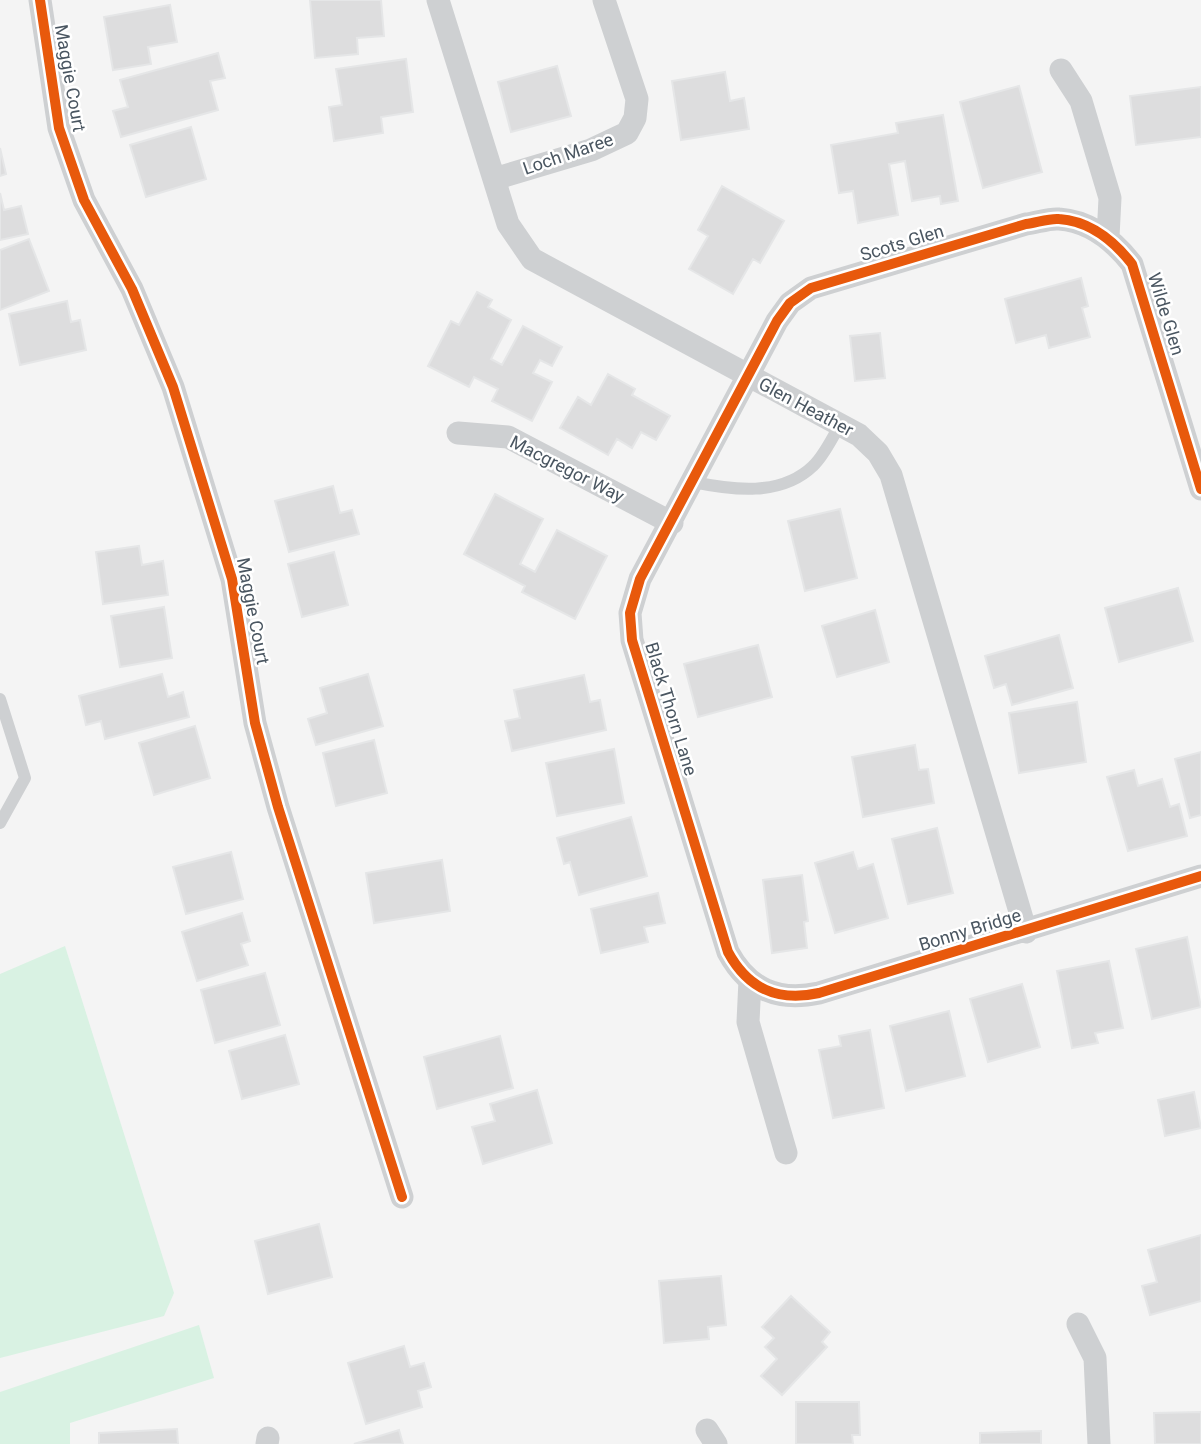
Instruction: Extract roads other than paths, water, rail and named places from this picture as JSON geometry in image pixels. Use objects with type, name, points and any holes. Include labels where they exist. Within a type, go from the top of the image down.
[{"type":"street","name":"Maggie Court","points":[[40,0],[59,128],[84,200],[132,289],[173,387],[232,579],[255,723],[278,807],[402,1197]]},
{"type":"street","name":"Glen Heather","points":[[438,0],[508,224],[532,259],[859,435],[878,453],[891,475],[1026,932]]},
{"type":"street","name":"Loch Maree","points":[[494,179],[592,150],[627,133],[635,118],[637,99],[604,0]]},
{"type":"street","points":[[1061,70],[1081,102],[1110,198],[1108,237]]},
{"type":"street","name":"Scots Glen","points":[[750,377],[790,303],[811,288],[1026,224],[1059,219],[1094,229],[1108,237]]},
{"type":"street","name":"Wilde Glen","points":[[1108,237],[1132,264],[1201,489]]},
{"type":"street","name":"Black Thorn Lane","points":[[750,377],[634,594],[630,613],[632,640],[720,931],[737,969],[750,981]]},
{"type":"street","name":"Macgregor Way","points":[[458,433],[508,437],[672,523]]},
{"type":"street","name":"Bonny Bridge","points":[[750,981],[774,993],[796,998],[1026,932],[1201,876]]},
{"type":"street","points":[[750,981],[748,1022],[786,1153]]},
{"type":"street","points":[[1078,1324],[1096,1358],[1098,1444]]},
{"type":"lane","points":[[693,482],[735,491],[779,485],[813,467],[840,425]]},
{"type":"lane","points":[[0,699],[25,778],[0,823]]}]
